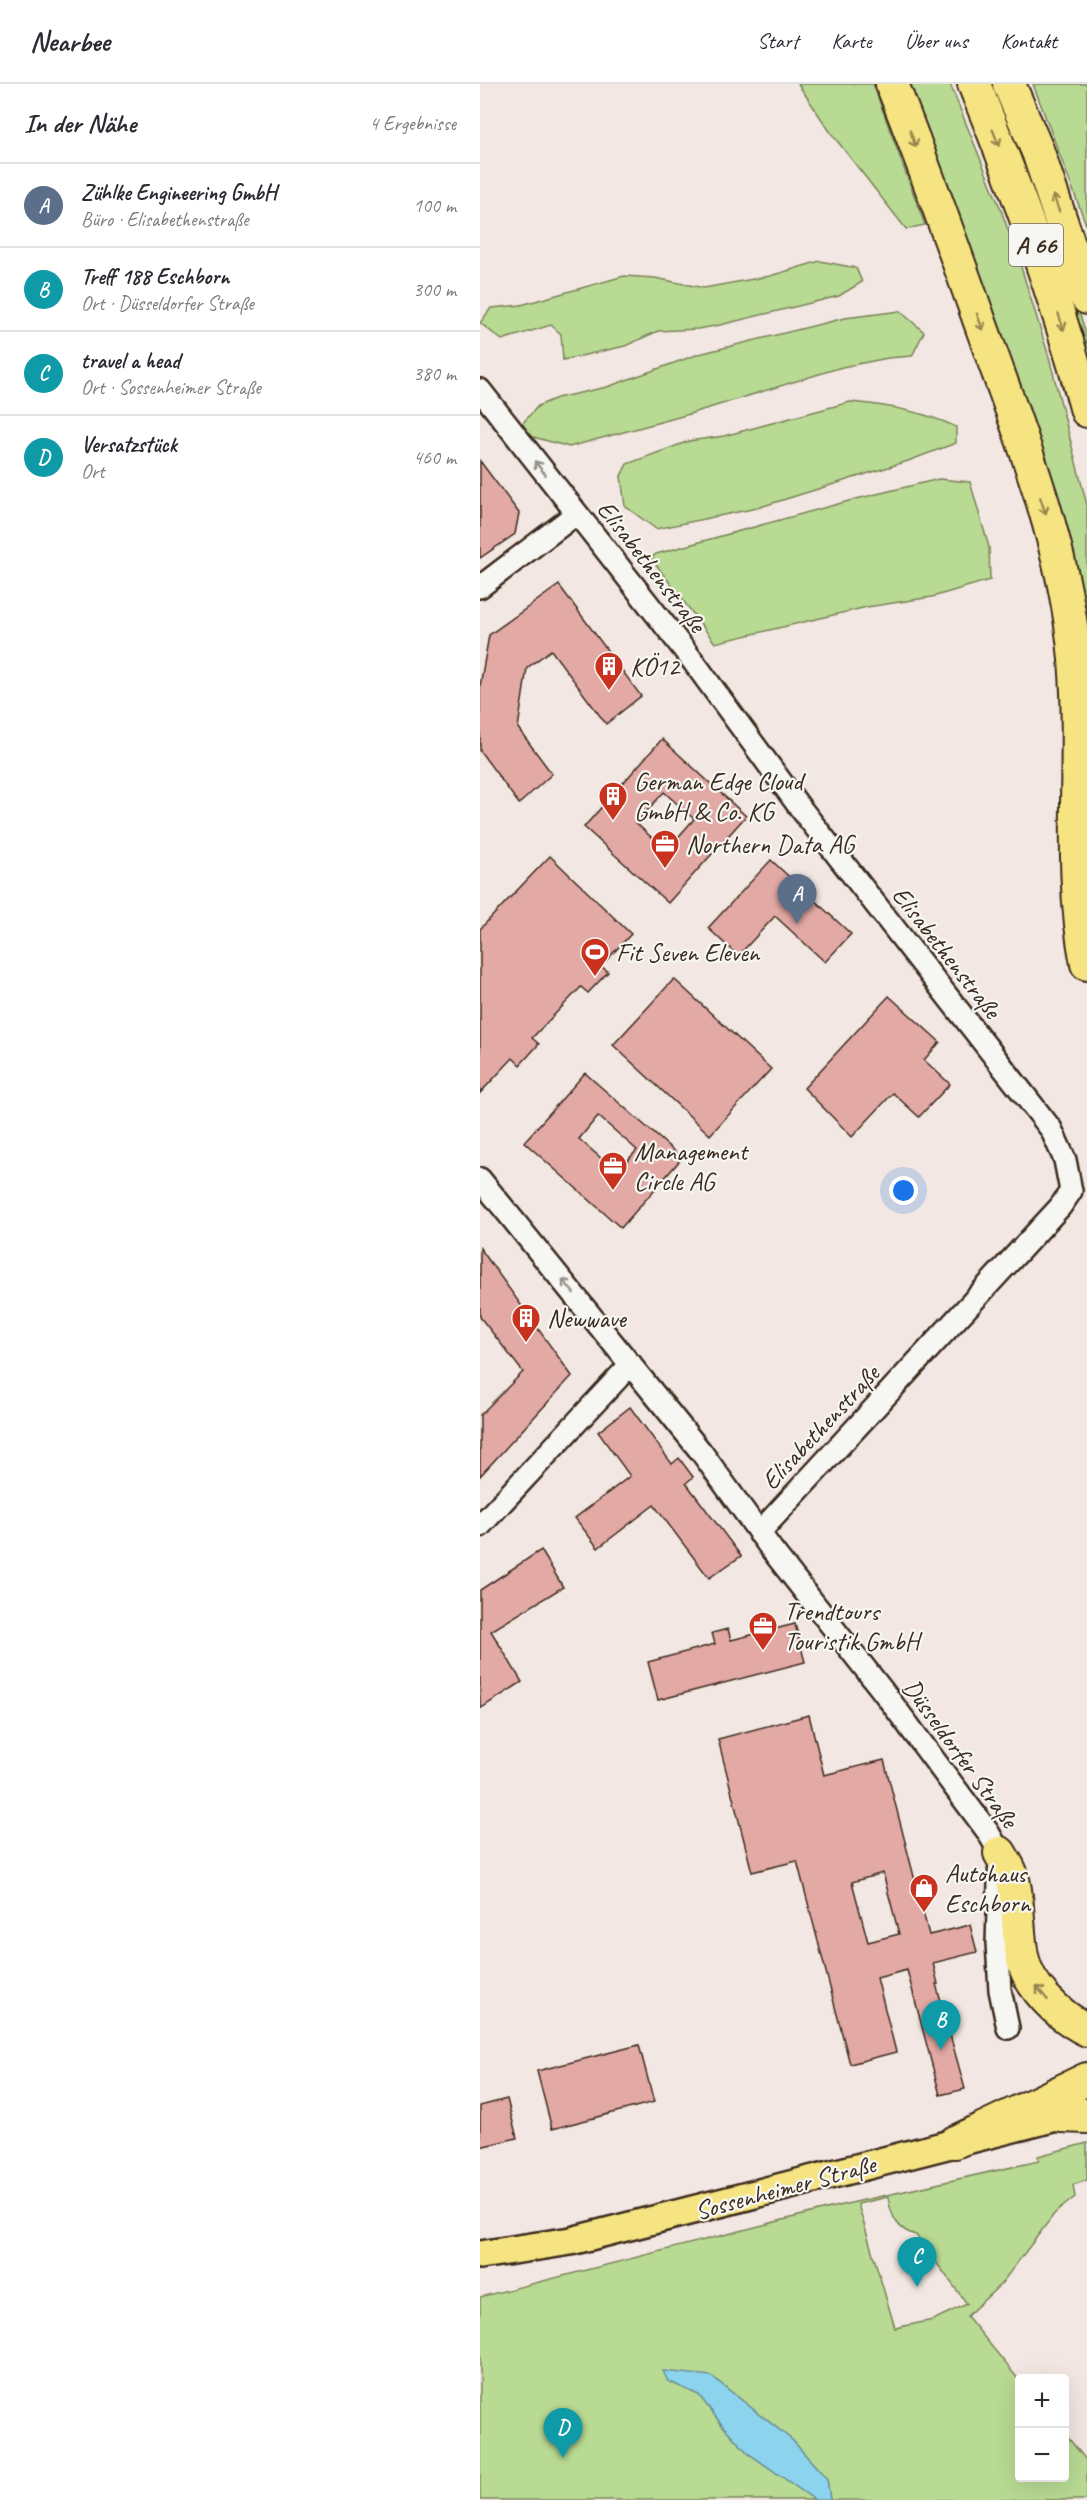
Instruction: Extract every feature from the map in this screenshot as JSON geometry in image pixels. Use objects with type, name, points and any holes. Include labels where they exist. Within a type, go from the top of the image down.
[{"type":"highway","points":[[892,84],[1008,398],[1046,513],[1062,575],[1073,639],[1079,706],[1079,924],[1087,964]]},
{"type":"highway","name":"A 66","points":[[974,84],[1007,164],[1044,266],[1087,411]]},
{"type":"highway","name":"A 66","points":[[1009,84],[1038,152],[1087,298]]},
{"type":"highway","points":[[1000,1853],[1011,1874],[1022,1958],[1030,1977],[1046,1998],[1067,2018],[1087,2030]]},
{"type":"highway","points":[[956,2142],[1087,2079]]},
{"type":"main road","name":"Sossenheimer Straße","points":[[480,2255],[571,2241],[956,2142],[1078,2114]]},
{"type":"street","name":"Elisabethenstraße","points":[[480,390],[693,661],[798,805],[1051,1129],[1065,1160],[1071,1191],[1052,1216],[759,1533]]},
{"type":"street","points":[[480,587],[576,514]]},
{"type":"street","name":"Düsseldorfer Straße","points":[[481,1179],[702,1453],[759,1533],[965,1800],[1000,1853],[997,1942],[1000,1990],[1008,2028]]},
{"type":"street","points":[[480,1526],[631,1365]]},
{"type":"green space","points":[[798,84],[873,84],[925,225],[906,229],[831,133]]},
{"type":"green space","points":[[903,84],[950,84],[1001,210],[1021,267],[1049,357],[1087,505],[1087,655]]},
{"type":"green space","points":[[988,84],[995,84],[1063,260],[1087,337],[1087,364]]},
{"type":"green space","points":[[1033,84],[1087,84],[1087,227]]},
{"type":"green space","points":[[820,261],[856,268],[862,282],[839,296],[720,325],[698,329],[658,331],[625,346],[563,360],[561,334],[551,325],[502,340],[480,323],[491,308],[521,305],[624,276],[655,278],[704,288],[770,276]]},
{"type":"green space","points":[[900,311],[924,332],[912,356],[842,367],[686,415],[569,447],[530,436],[521,425],[538,406],[557,398],[607,387],[699,354],[845,318]]},
{"type":"green space","points":[[850,402],[904,410],[943,421],[956,427],[956,443],[908,461],[757,508],[656,529],[625,506],[621,476],[627,464],[689,441],[724,436]]},
{"type":"green space","points":[[939,479],[970,482],[989,547],[990,580],[932,597],[867,607],[715,643],[651,558],[656,554],[856,499]]},
{"type":"green space","points":[[1087,2143],[1087,2180],[1073,2185],[1075,2197],[1055,2213],[1001,2284],[967,2316],[1015,2375],[1015,2482],[1069,2482],[1069,2439],[1087,2461],[1087,2500],[830,2500],[827,2479],[792,2440],[711,2376],[668,2381],[699,2395],[748,2453],[815,2500],[480,2500],[480,2297],[842,2205],[1039,2161],[1038,2156]],"holes":[[[888,2197],[893,2216],[904,2230],[916,2235],[967,2304],[933,2320],[895,2328],[858,2204]]]},
{"type":"water","points":[[663,2371],[711,2376],[792,2440],[827,2479],[830,2500],[815,2500],[748,2453],[699,2395],[668,2381]]},
{"type":"building","points":[[480,461],[519,513],[515,534],[480,558]]},
{"type":"building","name":"KÖ12","points":[[559,585],[641,696],[606,724],[551,650],[527,668],[518,728],[552,774],[519,804],[480,751],[480,686],[489,635]]},
{"type":"building","name":"German Edge Cloud GmbH & Co. KG","points":[[662,739],[746,816],[668,903],[584,827]],"holes":[[[664,792],[694,819],[666,851],[636,823]]]},
{"type":"building","points":[[550,856],[631,934],[601,966],[608,972],[588,993],[581,987],[532,1038],[539,1044],[520,1065],[513,1058],[480,1093],[480,929]]},
{"type":"building","points":[[771,860],[851,934],[825,962],[775,916],[738,956],[708,928]]},
{"type":"building","points":[[674,979],[771,1069],[710,1135],[613,1045]]},
{"type":"building","points":[[889,996],[940,1042],[924,1060],[950,1084],[919,1117],[893,1093],[852,1137],[804,1088]]},
{"type":"building","points":[[585,1073],[682,1158],[621,1228],[524,1142]],"holes":[[[598,1116],[637,1150],[617,1172],[579,1139]]]},
{"type":"building","name":"Newwave","points":[[480,1248],[572,1376],[480,1476],[480,1415],[523,1372],[480,1317]]},
{"type":"building","points":[[630,1407],[672,1464],[679,1458],[693,1477],[686,1483],[741,1556],[709,1578],[654,1505],[598,1548],[575,1518],[630,1476],[598,1432]]},
{"type":"building","points":[[541,1550],[563,1587],[491,1631],[522,1682],[480,1709],[480,1590]]},
{"type":"building","points":[[795,1624],[805,1662],[658,1700],[648,1662],[715,1644],[712,1633],[728,1629],[731,1640]]},
{"type":"building","points":[[809,1715],[824,1775],[884,1760],[929,1935],[970,1925],[977,1952],[933,1963],[938,1984],[936,1984],[965,2089],[940,2095],[907,1970],[877,1978],[896,2052],[850,2064],[797,1861],[752,1872],[718,1739]],"holes":[[[883,1873],[899,1934],[868,1942],[852,1882]]]},
{"type":"building","points":[[639,2045],[654,2102],[552,2129],[537,2071]]},
{"type":"building","points":[[507,2099],[517,2138],[480,2147],[480,2106]]},
{"type":"place","name":"KÖ12","points":[[609,692]]},
{"type":"place","name":"German Edge Cloud GmbH & Co. KG","points":[[613,822]]},
{"type":"place","name":"Northern Data AG","points":[[665,870]]},
{"type":"place","name":"Zühlke Engineering GmbH","points":[[797,924]]},
{"type":"place","name":"Fit Seven Eleven","points":[[595,978]]},
{"type":"place","name":"Management Circle AG","points":[[613,1192]]},
{"type":"place","name":"Newwave","points":[[526,1344]]},
{"type":"place","name":"Trendtours Touristik GmbH","points":[[763,1652]]},
{"type":"place","name":"Autohaus Eschborn","points":[[924,1914]]},
{"type":"place","name":"Treff 188 Eschborn","points":[[941,2050]]},
{"type":"place","name":"travel a head","points":[[917,2287]]},
{"type":"place","name":"Versatzstück","points":[[563,2458]]}]
